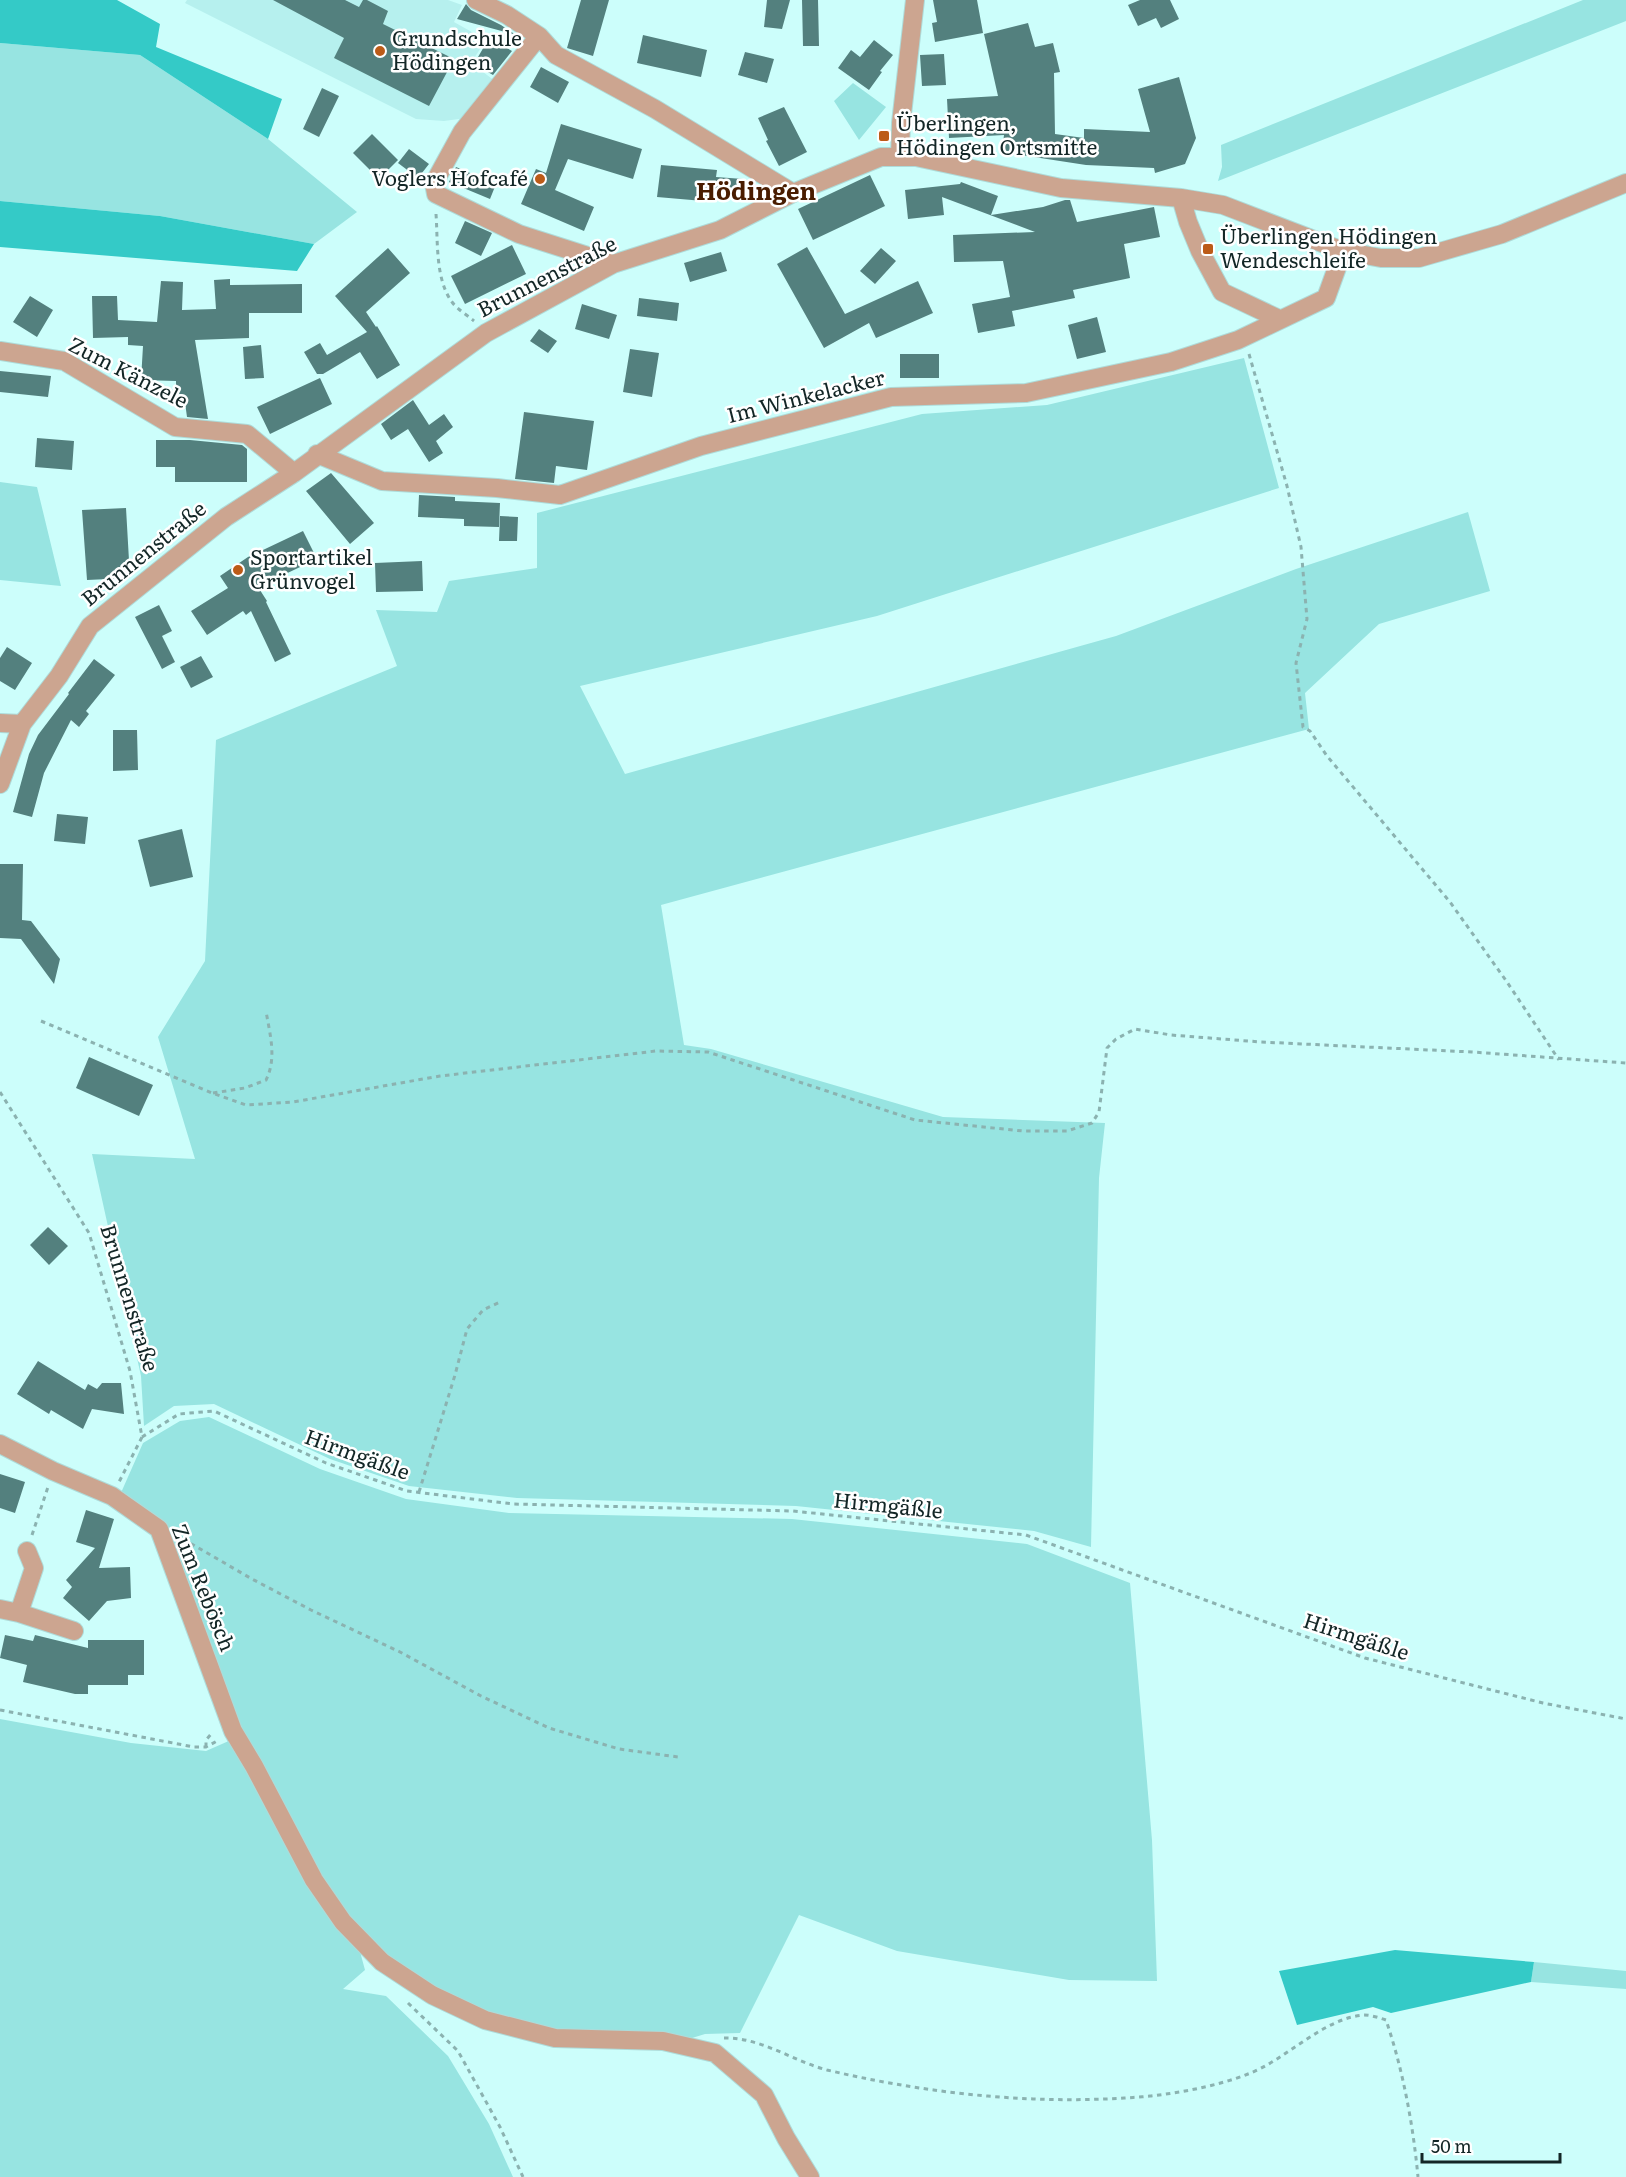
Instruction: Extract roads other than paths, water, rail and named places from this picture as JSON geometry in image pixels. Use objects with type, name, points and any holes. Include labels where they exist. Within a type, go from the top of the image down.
[{"type":"street","points":[[476,0],[507,15],[539,36],[556,55],[655,109],[793,193]]},
{"type":"street","points":[[900,156],[901,123],[915,0]]},
{"type":"street","points":[[539,36],[462,132],[434,183],[436,194],[519,234],[613,264]]},
{"type":"street","name":"Brunnenstraße","points":[[0,784],[22,724],[59,676],[90,626],[226,517],[294,473],[486,333],[613,264],[720,230],[793,193],[881,157],[900,156],[966,167],[1061,188],[1181,198],[1222,205],[1343,251],[1381,258],[1419,258],[1502,234],[1626,183]]},
{"type":"street","points":[[1181,198],[1192,231],[1222,292],[1279,319]]},
{"type":"street","name":"Im Winkelacker","points":[[318,454],[382,481],[497,488],[560,495],[701,446],[891,397],[1026,393],[1171,363],[1238,340],[1326,298],[1343,251]]},
{"type":"street","name":"Zum Känzele","points":[[0,351],[64,361],[175,427],[248,434],[294,473]]},
{"type":"street","points":[[0,723],[22,724]]},
{"type":"street","name":"Zum Rebösch","points":[[0,1443],[53,1471],[112,1496],[159,1529],[233,1731],[314,1880],[343,1922],[382,1962],[432,1995],[485,2020],[555,2038],[663,2041],[715,2053],[764,2095],[786,2139],[810,2177]]},
{"type":"street","points":[[19,1612],[34,1568],[27,1551]]},
{"type":"street","points":[[0,1608],[19,1612],[74,1631]]},
{"type":"place","name":"Grundschule Hödingen","points":[[380,51]]},
{"type":"place","name":"Überlingen, Hödingen Ortsmitte","points":[[884,136]]},
{"type":"place","name":"Voglers Hofcafé","points":[[540,179]]},
{"type":"place","name":"Überlingen Hödingen Wendeschleife","points":[[1208,249]]},
{"type":"place","name":"Sportartikel Grünvogel","points":[[238,570]]},
{"type":"district","name":"Hödingen","points":[[756,192]]}]
